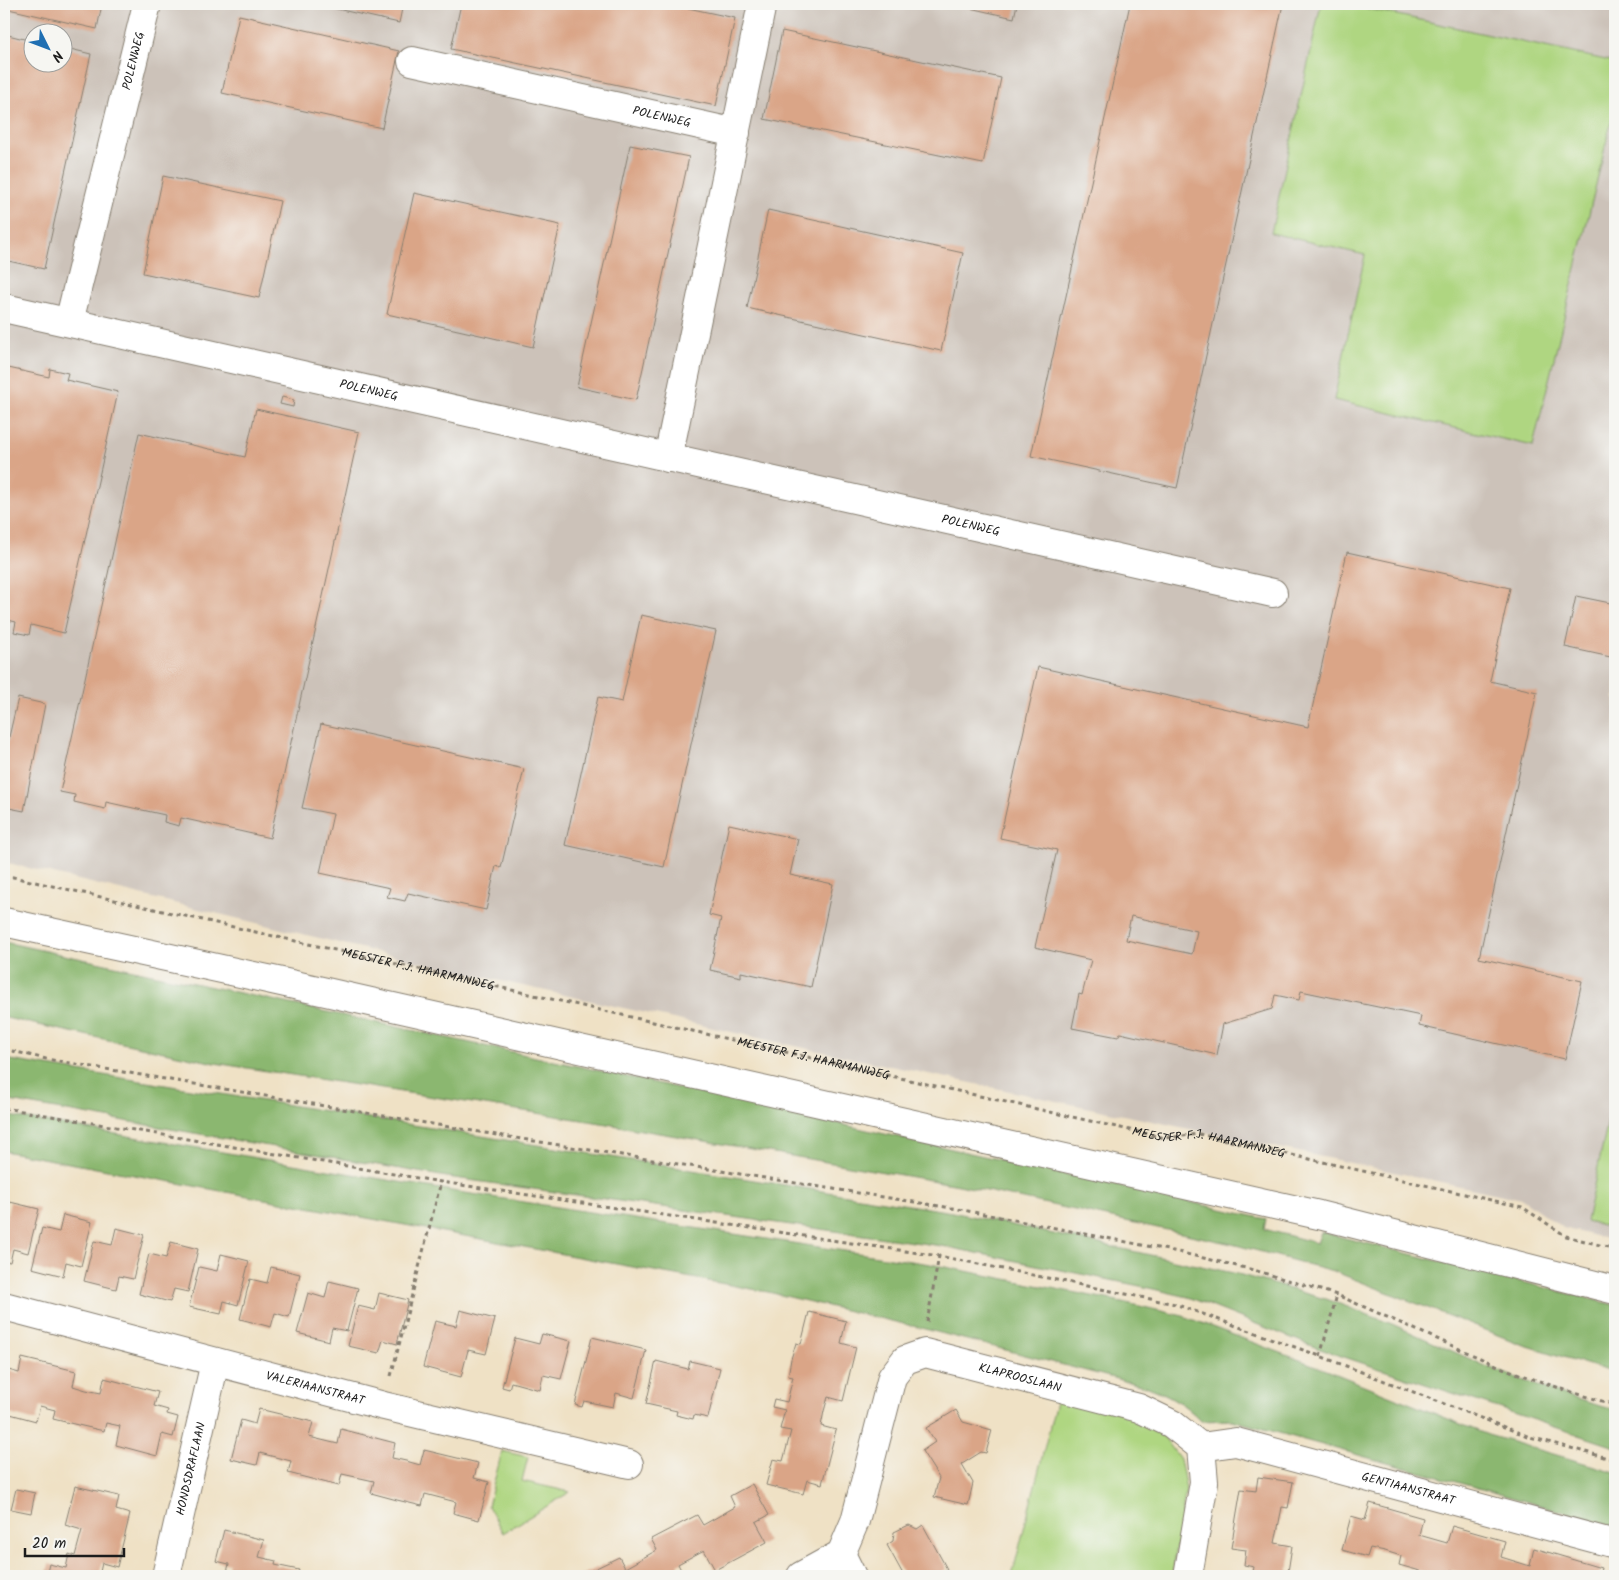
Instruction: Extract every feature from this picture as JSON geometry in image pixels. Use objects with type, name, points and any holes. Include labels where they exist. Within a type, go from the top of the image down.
[{"type":"street","name":"POLENWEG","points":[[70,322],[147,4]]},
{"type":"street","points":[[668,458],[762,4]]},
{"type":"street","name":"POLENWEG","points":[[412,61],[736,133]]},
{"type":"street","name":"POLENWEG","points":[[4,308],[1273,593]]},
{"type":"street","points":[[4,922],[1319,1215],[1615,1290]]},
{"type":"street","name":"VALERIAANSTRAAT","points":[[4,1306],[384,1406],[629,1464]]},
{"type":"street","points":[[801,1576],[847,1565],[855,1521],[892,1377],[904,1360],[921,1354]]},
{"type":"street","name":"KLAPROOSLAAN","points":[[921,1354],[935,1355],[1138,1408],[1172,1424],[1201,1447]]},
{"type":"street","name":"HONDSDRAFLAAN","points":[[166,1576],[215,1362]]},
{"type":"street","name":"GENTIAANSTRAAT","points":[[1201,1447],[1236,1442],[1615,1544]]},
{"type":"street","points":[[1188,1576],[1204,1482],[1201,1447]]},
{"type":"path","name":"MEESTER F.J. HAARMANWEG","points":[[4,875],[1166,1138],[1199,1134],[1522,1207],[1566,1236],[1615,1249]]},
{"type":"path","points":[[4,1049],[46,1059],[474,1131],[958,1209],[1178,1252],[1254,1270],[1337,1295],[1505,1369],[1615,1405]]},
{"type":"path","points":[[4,1108],[441,1182],[938,1256],[1175,1304],[1320,1356],[1530,1437],[1615,1460]]},
{"type":"path","points":[[384,1406],[441,1182]]},
{"type":"path","points":[[921,1354],[938,1256]]},
{"type":"path","points":[[1320,1356],[1337,1295]]},
{"type":"shaded area","points":[[4,4],[1615,4],[1615,1241],[1563,1228],[1522,1199],[800,1047],[456,971],[4,862]]},
{"type":"green space","points":[[1321,4],[1346,4],[1615,62],[1615,106],[1533,446],[1334,400],[1365,255],[1271,233]]},
{"type":"green space","points":[[4,942],[665,1085],[1266,1219],[1264,1229],[1317,1243],[1321,1232],[1615,1305],[1615,1373],[1518,1343],[1333,1271],[1232,1244],[959,1185],[601,1123],[215,1063],[6,1018],[4,1016]]},
{"type":"green space","points":[[4,1059],[952,1212],[1238,1274],[1332,1301],[1392,1324],[1488,1367],[1562,1395],[1615,1410],[1615,1447],[1317,1348],[1188,1297],[942,1246],[447,1177],[4,1100]]},
{"type":"green space","points":[[1615,1090],[1615,1228],[1586,1221]]},
{"type":"green space","points":[[4,1115],[452,1191],[930,1264],[1183,1316],[1329,1371],[1488,1435],[1615,1472],[1615,1526],[1232,1420],[1201,1421],[1175,1399],[1144,1386],[921,1328],[768,1292],[4,1151]]},
{"type":"green space","points":[[1057,1398],[1127,1414],[1161,1433],[1180,1459],[1186,1489],[1172,1576],[1012,1576]]},
{"type":"green space","points":[[502,1451],[528,1457],[522,1481],[570,1492],[503,1533],[488,1506]]},
{"type":"building","points":[[4,4],[102,4],[97,29],[4,8]]},
{"type":"building","points":[[315,4],[403,4],[399,23]]},
{"type":"building","points":[[461,4],[669,4],[735,18],[716,106],[451,49]]},
{"type":"building","points":[[952,4],[1017,4],[1014,18]]},
{"type":"building","points":[[1130,4],[1283,4],[1177,488],[1031,456]]},
{"type":"building","points":[[239,15],[399,51],[382,128],[222,93]]},
{"type":"building","points":[[782,31],[1001,78],[983,164],[764,119]]},
{"type":"building","points":[[4,34],[22,38],[22,72],[72,72],[72,49],[91,54],[44,269],[4,260]]},
{"type":"building","points":[[630,145],[689,157],[636,400],[577,387]]},
{"type":"building","points":[[163,176],[280,201],[259,298],[143,273]]},
{"type":"building","points":[[414,193],[560,225],[533,347],[387,314]]},
{"type":"building","points":[[768,210],[963,253],[941,351],[747,308]]},
{"type":"building","points":[[4,367],[49,377],[50,369],[68,373],[66,380],[118,392],[64,633],[31,625],[29,635],[14,632],[16,622],[4,619]]},
{"type":"building","points":[[282,397],[294,400],[293,407],[280,404]]},
{"type":"building","points":[[256,409],[359,432],[270,838],[181,818],[179,826],[164,822],[165,815],[106,802],[105,809],[74,802],[75,795],[60,792],[139,433],[245,457]]},
{"type":"building","points":[[1347,552],[1510,588],[1490,681],[1537,692],[1479,958],[1582,981],[1565,1059],[1419,1026],[1421,1016],[1301,991],[1299,1000],[1275,995],[1272,1009],[1223,1024],[1217,1055],[1120,1033],[1118,1037],[1072,1028],[1079,994],[1082,995],[1091,960],[1035,947],[1057,850],[1000,838],[1038,667],[1308,727]],"holes":[[[1131,916],[1197,931],[1192,954],[1126,940]]]},
{"type":"building","points":[[1576,596],[1615,604],[1615,658],[1565,647]]},
{"type":"building","points":[[641,615],[716,631],[664,867],[565,845],[598,697],[622,702]]},
{"type":"building","points":[[18,698],[45,704],[24,811],[4,807],[4,750],[6,750]]},
{"type":"building","points":[[321,724],[524,769],[501,868],[496,866],[486,910],[408,893],[405,901],[387,897],[390,888],[320,873],[333,814],[302,808]]},
{"type":"building","points":[[729,824],[798,839],[790,875],[833,884],[811,987],[741,972],[741,977],[710,970],[721,918],[709,915]]},
{"type":"building","points":[[10,1202],[39,1209],[28,1253],[13,1249],[10,1262],[4,1261],[4,1219],[6,1219]]},
{"type":"building","points":[[63,1215],[92,1222],[81,1266],[66,1262],[63,1276],[32,1268],[42,1228],[59,1232]]},
{"type":"building","points":[[116,1228],[144,1235],[133,1279],[119,1276],[116,1289],[84,1281],[94,1241],[112,1245]]},
{"type":"building","points":[[171,1242],[198,1249],[188,1292],[174,1289],[170,1302],[139,1294],[149,1254],[166,1258]]},
{"type":"building","points":[[221,1254],[249,1261],[238,1305],[224,1301],[221,1314],[189,1307],[199,1267],[217,1271]]},
{"type":"building","points":[[271,1267],[300,1274],[289,1317],[275,1313],[271,1327],[240,1319],[250,1279],[267,1283]]},
{"type":"building","points":[[329,1281],[358,1288],[347,1331],[332,1328],[329,1341],[297,1333],[308,1293],[325,1298]]},
{"type":"building","points":[[379,1293],[408,1300],[397,1344],[383,1340],[379,1353],[348,1346],[358,1306],[375,1310]]},
{"type":"building","points":[[460,1310],[495,1319],[486,1354],[468,1350],[461,1377],[423,1367],[435,1321],[456,1326]]},
{"type":"building","points":[[809,1312],[846,1321],[841,1343],[856,1347],[843,1401],[828,1397],[824,1411],[821,1426],[836,1430],[822,1484],[807,1480],[803,1494],[766,1485],[773,1459],[783,1461],[791,1431],[780,1429],[785,1410],[772,1407],[774,1399],[787,1402],[793,1377],[788,1376],[791,1359],[796,1343],[801,1344]]},
{"type":"building","points":[[542,1334],[571,1341],[561,1379],[543,1375],[540,1390],[511,1382],[509,1389],[502,1387],[515,1338],[539,1344]]},
{"type":"building","points":[[592,1337],[646,1350],[634,1398],[616,1393],[613,1407],[584,1401],[582,1407],[575,1405]]},
{"type":"building","points":[[22,1358],[76,1371],[73,1386],[86,1390],[101,1393],[104,1378],[158,1392],[154,1406],[168,1410],[167,1414],[178,1417],[173,1437],[162,1434],[157,1456],[116,1445],[120,1426],[106,1423],[104,1431],[53,1419],[55,1410],[40,1406],[36,1421],[10,1414],[9,1419],[4,1417],[5,1369],[19,1373]]},
{"type":"building","points":[[656,1361],[688,1369],[690,1361],[720,1368],[708,1418],[694,1415],[693,1419],[676,1415],[677,1411],[646,1404]]},
{"type":"building","points":[[259,1409],[313,1422],[309,1437],[338,1444],[341,1429],[395,1443],[392,1458],[420,1465],[424,1450],[478,1463],[474,1478],[489,1482],[479,1520],[453,1513],[456,1502],[425,1494],[422,1506],[371,1493],[374,1481],[342,1474],[339,1486],[288,1473],[291,1461],[260,1453],[257,1465],[231,1459],[241,1420],[255,1424]]},
{"type":"building","points":[[956,1410],[963,1422],[992,1430],[986,1453],[981,1452],[962,1464],[973,1483],[968,1505],[934,1497],[939,1478],[922,1451],[935,1442],[926,1428]]},
{"type":"building","points":[[1258,1477],[1293,1482],[1288,1508],[1282,1507],[1275,1543],[1292,1546],[1288,1572],[1299,1574],[1299,1576],[1252,1576],[1254,1567],[1244,1565],[1246,1550],[1231,1548],[1241,1489],[1256,1491]]},
{"type":"building","points":[[752,1484],[769,1515],[756,1522],[767,1542],[715,1570],[704,1550],[678,1564],[684,1576],[580,1576],[619,1557],[625,1568],[657,1550],[651,1539],[697,1515],[703,1525],[735,1507],[730,1496]]},
{"type":"building","points":[[75,1486],[119,1496],[116,1510],[130,1514],[117,1567],[102,1563],[99,1576],[46,1576],[49,1564],[66,1568],[69,1554],[75,1556],[82,1530],[65,1525]]},
{"type":"building","points":[[16,1489],[35,1493],[31,1513],[11,1509]]},
{"type":"building","points":[[1370,1503],[1423,1518],[1419,1535],[1447,1543],[1452,1526],[1505,1541],[1501,1557],[1530,1566],[1534,1548],[1601,1568],[1599,1576],[1466,1576],[1467,1574],[1451,1570],[1450,1576],[1438,1576],[1399,1565],[1401,1556],[1385,1551],[1370,1548],[1367,1557],[1342,1550],[1351,1516],[1365,1520]]},
{"type":"building","points":[[909,1525],[917,1529],[923,1525],[947,1569],[943,1571],[946,1576],[904,1576],[887,1545],[893,1541],[894,1532]]},
{"type":"building","points":[[224,1530],[264,1540],[259,1557],[276,1561],[275,1565],[299,1570],[297,1576],[226,1576],[229,1564],[216,1561]]}]
